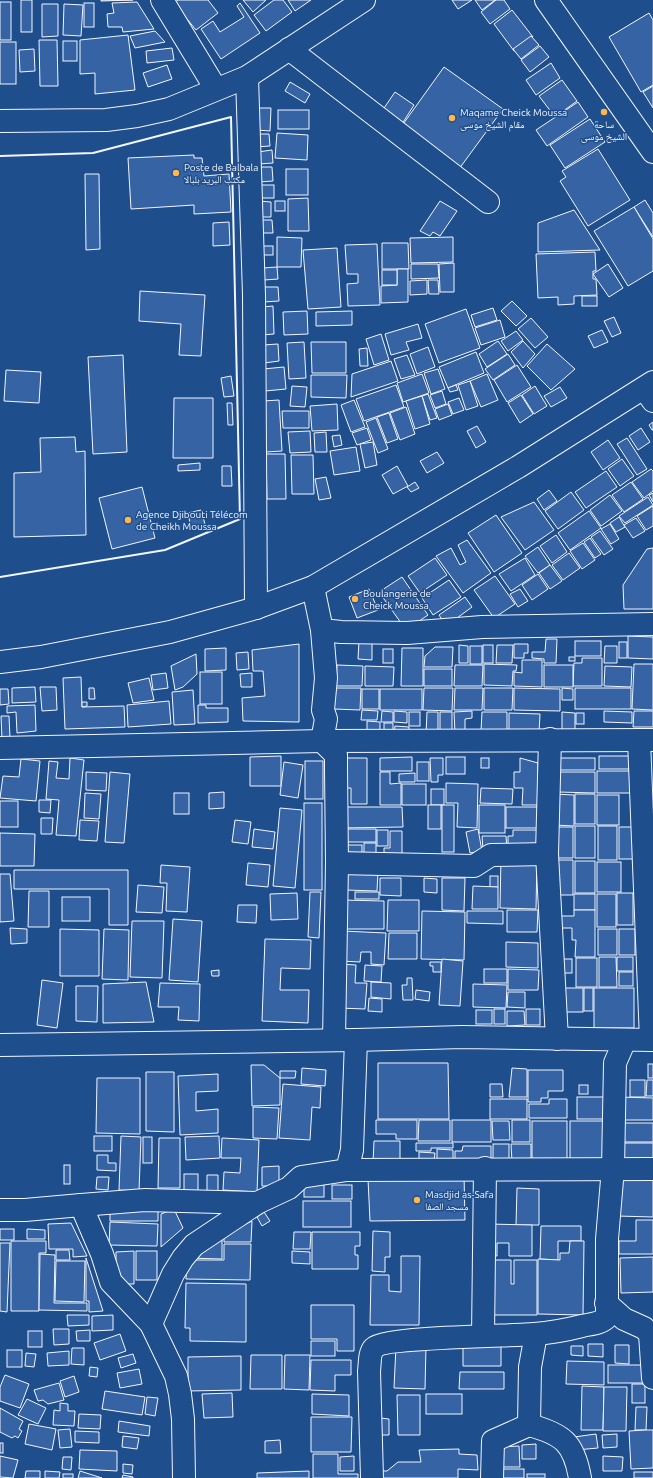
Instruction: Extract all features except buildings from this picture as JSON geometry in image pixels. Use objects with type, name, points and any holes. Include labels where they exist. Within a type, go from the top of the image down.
[{"type":"street","points":[[162,0],[216,89]]},
{"type":"street","points":[[0,121],[106,120],[137,116],[169,109],[247,77],[364,0]]},
{"type":"street","points":[[546,0],[653,152]]},
{"type":"street","points":[[289,49],[488,202]]},
{"type":"street","points":[[247,77],[254,295],[256,608]]},
{"type":"street","points":[[0,662],[41,657],[170,632],[256,608],[313,587],[650,390]]},
{"type":"street","points":[[313,587],[322,630],[326,678],[323,710],[326,719],[322,741]]},
{"type":"street","points":[[322,630],[341,632],[407,633],[482,627],[653,624]]},
{"type":"street","points":[[550,739],[547,854],[557,1039]]},
{"type":"street","points":[[0,748],[322,741],[550,739],[646,740],[652,1040],[462,1037],[0,1045]]},
{"type":"street","points":[[322,741],[336,755],[337,863],[334,1040]]},
{"type":"street","points":[[337,863],[474,866],[491,854],[547,854]]},
{"type":"street","points":[[347,1170],[352,1150],[356,1040]]},
{"type":"street","points":[[372,1478],[369,1371],[371,1354],[374,1348],[380,1344],[420,1339],[536,1334],[562,1331],[604,1321],[607,1317],[607,1239],[613,1168],[615,1064],[625,1040]]},
{"type":"street","points":[[483,1336],[486,1168]]},
{"type":"street","points":[[151,1324],[173,1274],[182,1258],[194,1245],[257,1203],[289,1188],[301,1177],[347,1170],[613,1168],[653,1170]]},
{"type":"street","points":[[0,1210],[25,1210],[145,1200],[257,1203]]},
{"type":"street","points":[[81,1205],[102,1254],[111,1282],[151,1324],[176,1376],[180,1394],[184,1478]]},
{"type":"street","points":[[606,1303],[624,1319],[644,1328],[650,1334],[653,1378]]},
{"type":"street","points":[[529,1425],[530,1367],[536,1334]]},
{"type":"street","points":[[492,1478],[493,1440],[529,1425],[550,1431],[564,1440],[576,1457],[580,1478]]},
{"type":"wall","points":[[0,156],[93,153],[231,117],[240,519],[165,550],[0,577]]},
{"type":"place","name":"ساحة الشيخ موسى","points":[[604,112]]},
{"type":"place","name":"Maqame Cheick Moussa مقام الشيخ موسى","points":[[452,118]]},
{"type":"place","name":"Poste de Balbala مكتب البريد بلبالا","points":[[176,173]]},
{"type":"place","name":"Agence Djibouti Télécom de Cheikh Moussa","points":[[128,520]]},
{"type":"place","name":"Boulangerie de Cheick Moussa","points":[[355,599]]},
{"type":"place","name":"Masdjid as-Safa مسجد الصفا","points":[[417,1200]]}]
